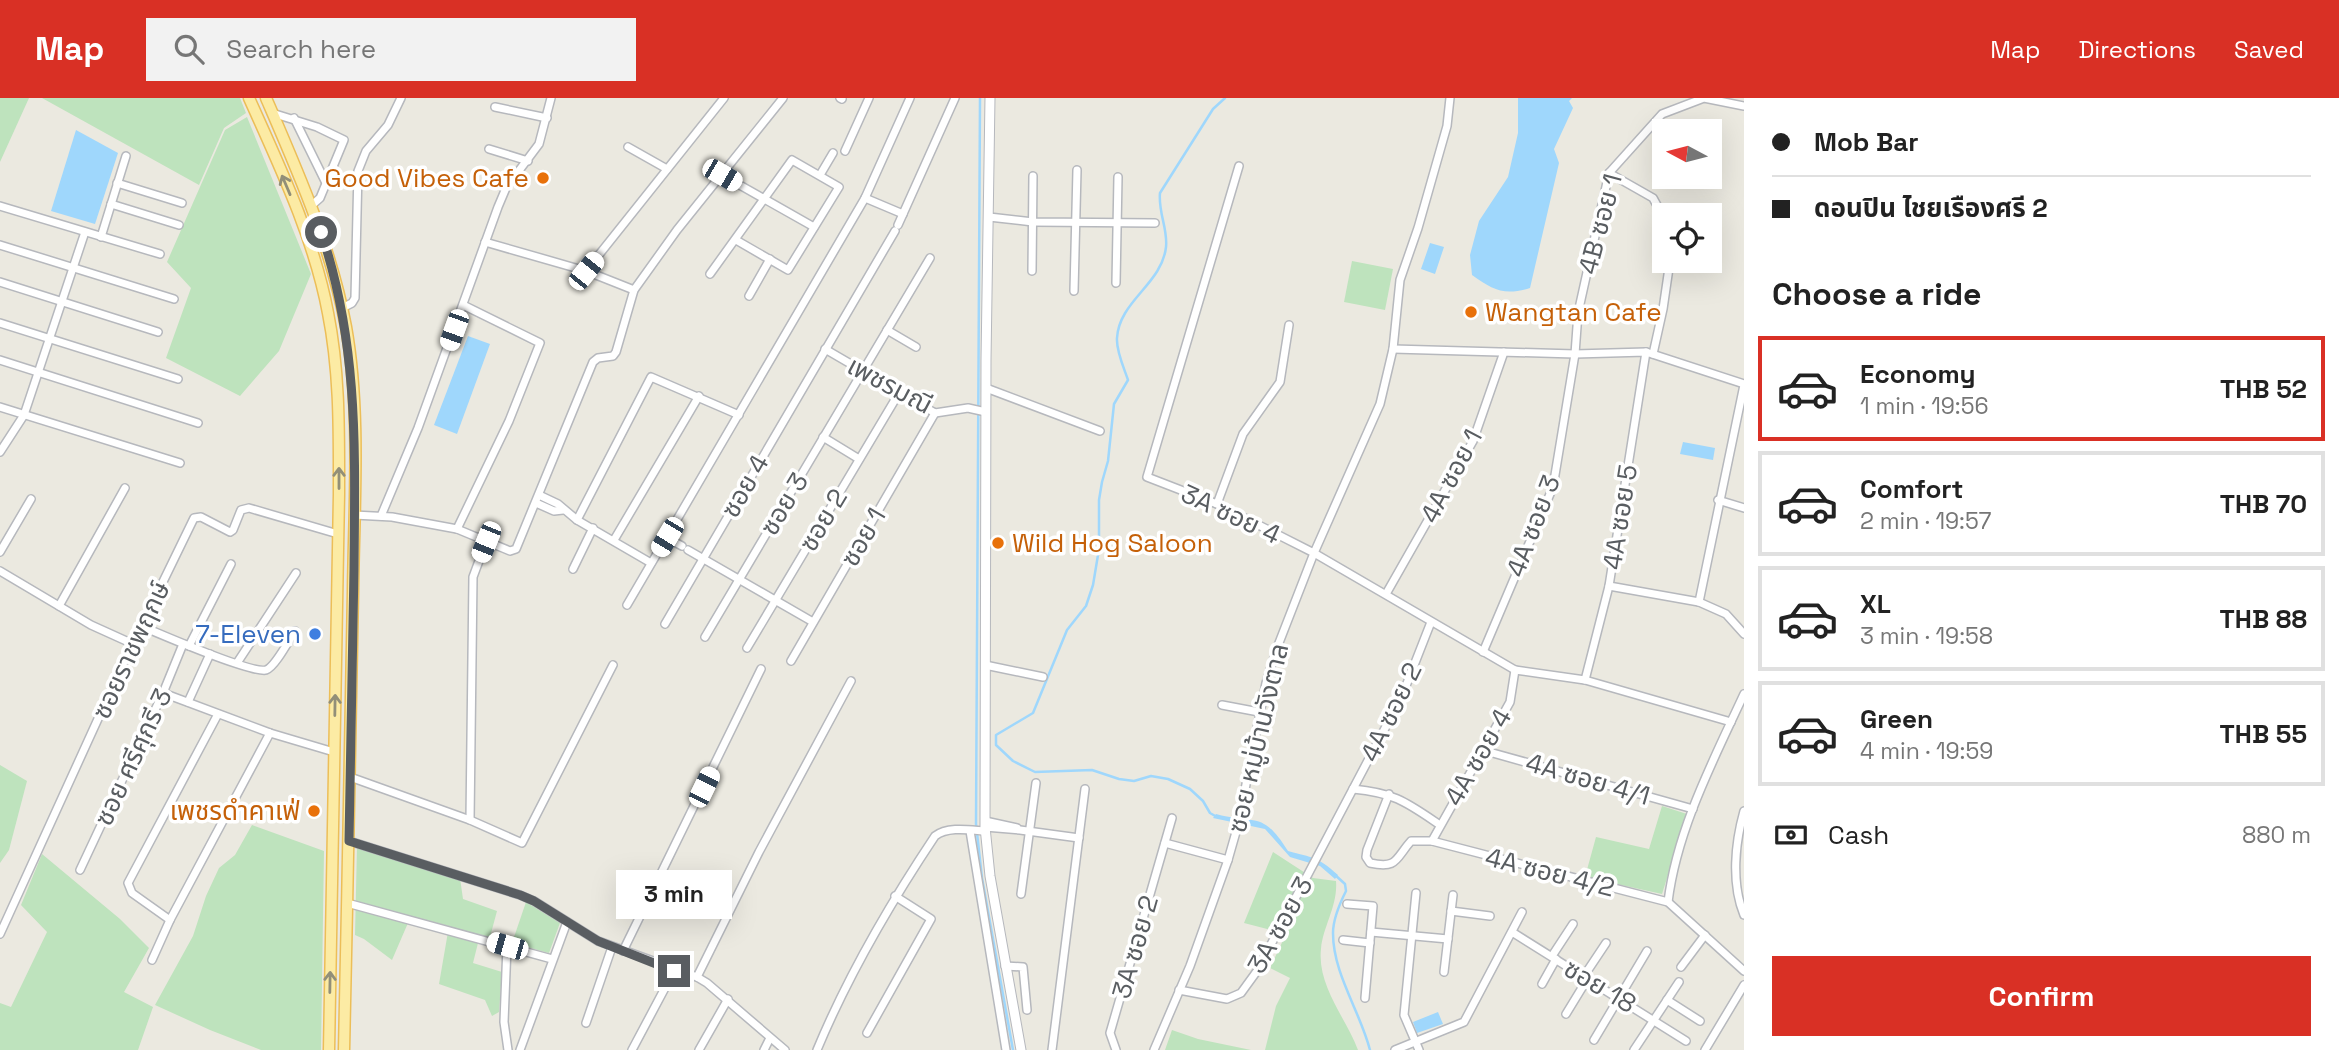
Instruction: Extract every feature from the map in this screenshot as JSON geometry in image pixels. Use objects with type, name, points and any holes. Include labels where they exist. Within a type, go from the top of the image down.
[{"type":"main road","points":[[249,98],[304,229],[328,310],[339,408],[329,1050]]},
{"type":"main road","points":[[266,98],[312,205],[328,255],[342,307],[352,386],[354,515],[344,1050]]},
{"type":"street","points":[[342,307],[352,303],[355,298],[358,171],[366,151],[388,125],[401,98]]},
{"type":"street","points":[[382,516],[418,428],[506,188],[539,144],[551,98]]},
{"type":"street","points":[[586,271],[724,98]]},
{"type":"street","points":[[354,515],[382,516],[457,529],[510,551],[516,549],[593,362],[598,358],[613,356],[616,352],[634,290],[677,230],[783,98]]},
{"type":"street","points":[[845,151],[869,98]]},
{"type":"street","points":[[627,605],[865,198],[911,98]]},
{"type":"street","name":"ซอย 4","points":[[665,624],[896,228],[955,98]]},
{"type":"street","points":[[990,98],[986,388],[979,411],[985,666],[979,829],[1006,1050]]},
{"type":"street","name":"ซอย หมู่บ้านวังตาล","points":[[1154,1050],[1190,966],[1228,860],[1238,825],[1259,712],[1276,648],[1314,553],[1380,404],[1394,349],[1400,280],[1443,139],[1450,98]]},
{"type":"street","name":"4B ซอย 1","points":[[1575,354],[1578,313],[1585,275],[1609,173],[1662,114],[1704,98],[1744,106]]},
{"type":"street","points":[[495,107],[547,118]]},
{"type":"street","points":[[272,113],[293,118],[344,140],[320,198],[312,205]]},
{"type":"street","points":[[293,118],[326,183]]},
{"type":"street","points":[[628,147],[667,169]]},
{"type":"street","points":[[489,149],[528,161]]},
{"type":"street","points":[[820,175],[833,153]]},
{"type":"street","points":[[101,237],[126,156]]},
{"type":"street","points":[[710,274],[792,160],[839,187],[788,270],[736,240]]},
{"type":"street","name":"3A ซอย 4","points":[[1239,166],[1147,477],[1217,504],[1314,553],[1515,670]]},
{"type":"street","points":[[1074,290],[1077,170]]},
{"type":"street","points":[[1609,173],[1653,198],[1656,203]]},
{"type":"street","points":[[722,175],[814,227]]},
{"type":"street","points":[[1032,271],[1033,176]]},
{"type":"street","points":[[1116,283],[1118,177]]},
{"type":"street","points":[[117,183],[182,203]]},
{"type":"street","points":[[865,198],[903,214]]},
{"type":"street","points":[[111,204],[179,225]]},
{"type":"street","points":[[0,206],[160,254]]},
{"type":"street","points":[[989,220],[1155,223]]},
{"type":"street","points":[[0,452],[24,415],[85,232]]},
{"type":"street","points":[[485,242],[586,271],[634,290]]},
{"type":"street","points":[[0,245],[174,299]]},
{"type":"street","name":"ซอย 3","points":[[705,638],[930,258]]},
{"type":"street","points":[[749,296],[770,259]]},
{"type":"street","name":"4A ซอย 5","points":[[1586,680],[1609,586],[1649,353],[1663,309],[1668,273]]},
{"type":"street","points":[[0,282],[158,332]]},
{"type":"street","points":[[457,529],[509,421],[540,343],[463,305]]},
{"type":"street","points":[[0,323],[178,379]]},
{"type":"street","points":[[1217,504],[1243,434],[1280,382],[1289,325]]},
{"type":"street","points":[[887,330],[916,347]]},
{"type":"street","name":"เพชรมณี","points":[[825,349],[935,413],[957,411],[961,408],[979,411]]},
{"type":"street","points":[[1394,349],[1575,354],[1649,353],[1744,384],[1699,602]]},
{"type":"street","name":"4A ซอย 1","points":[[1386,594],[1473,441],[1504,352]]},
{"type":"street","name":"4A ซอย 3","points":[[1483,652],[1553,487],[1575,354]]},
{"type":"street","points":[[0,360],[198,424]]},
{"type":"street","points":[[577,520],[651,377],[739,415]]},
{"type":"street","points":[[986,388],[1100,430]]},
{"type":"street","name":"ซอย 2","points":[[747,648],[899,393]]},
{"type":"street","points":[[614,540],[699,396]]},
{"type":"street","points":[[0,407],[180,463]]},
{"type":"street","name":"ซอย 1","points":[[791,661],[935,413]]},
{"type":"street","points":[[823,437],[859,459]]},
{"type":"street","points":[[59,606],[125,488]]},
{"type":"street","points":[[0,552],[31,499]]},
{"type":"street","points":[[538,499],[554,511],[563,510],[651,563]]},
{"type":"street","points":[[1718,500],[1744,508]]},
{"type":"street","name":"ซอยราชพฤกษ์","points":[[0,934],[2,921],[194,518],[201,517],[230,532],[241,510],[249,508],[338,534]]},
{"type":"street","points":[[573,569],[593,528]]},
{"type":"street","points":[[667,537],[813,622]]},
{"type":"street","points":[[470,820],[472,577],[486,542]]},
{"type":"street","name":"ซอย ศรีศุกรี 3","points":[[80,870],[186,645],[231,564]]},
{"type":"street","points":[[0,571],[98,629],[133,644]]},
{"type":"street","points":[[237,663],[296,573]]},
{"type":"street","points":[[1609,586],[1699,602],[1726,614],[1744,634]]},
{"type":"street","name":"4A ซอย 2","points":[[1347,800],[1402,696],[1431,622]]},
{"type":"street","points":[[142,626],[260,671],[272,667],[295,631]]},
{"type":"street","points":[[188,702],[210,654]]},
{"type":"street","points":[[350,777],[470,820],[522,843],[613,665]]},
{"type":"street","points":[[985,666],[1043,677]]},
{"type":"street","points":[[623,951],[761,669]]},
{"type":"street","points":[[1515,670],[1586,680],[1731,722]]},
{"type":"street","name":"4A ซอย 4","points":[[1432,841],[1510,702],[1515,670]]},
{"type":"street","points":[[697,977],[759,852],[850,681]]},
{"type":"street","points":[[163,693],[270,733],[334,752]]},
{"type":"street","points":[[1744,694],[1693,809],[1671,879],[1668,902],[1744,971]]},
{"type":"street","points":[[1222,705],[1259,712]]},
{"type":"street","points":[[170,920],[132,893],[128,883],[218,714]]},
{"type":"street","points":[[152,960],[170,920],[270,733]]},
{"type":"street","name":"4A ซอย 4/1","points":[[1482,750],[1693,809]]},
{"type":"street","points":[[1021,894],[1036,783]]},
{"type":"street","points":[[1052,1050],[1085,789]]},
{"type":"street","points":[[1353,789],[1389,794],[1440,825]]},
{"type":"street","points":[[1389,794],[1367,850],[1367,860],[1374,864],[1393,864],[1411,841],[1432,841]]},
{"type":"street","name":"3A ซอย 3","points":[[1179,990],[1227,999],[1241,993],[1257,971],[1347,800]]},
{"type":"street","points":[[1744,811],[1736,839],[1738,901],[1744,915]]},
{"type":"street","name":"3A ซอย 2","points":[[1116,1050],[1110,1033],[1172,818]]},
{"type":"street","points":[[817,1050],[850,976],[895,896],[939,832],[1009,824],[1020,830],[1079,838]]},
{"type":"street","points":[[979,829],[1021,1050]]},
{"type":"street","points":[[349,841],[520,895],[612,947],[697,977],[728,999],[785,1050]]},
{"type":"street","name":"4A ซอย 4/2","points":[[1432,841],[1668,902]]},
{"type":"street","points":[[1165,843],[1228,860]]},
{"type":"street","points":[[1416,893],[1404,1015],[1419,1050]]},
{"type":"street","points":[[1444,972],[1453,895]]},
{"type":"street","points":[[867,1033],[931,919],[895,896]]},
{"type":"street","points":[[347,903],[552,959]]},
{"type":"street","points":[[1347,904],[1373,906],[1365,998]]},
{"type":"street","points":[[1451,911],[1490,916]]},
{"type":"street","points":[[1395,1050],[1464,1022],[1522,912]]},
{"type":"street","points":[[520,1050],[567,922]]},
{"type":"street","points":[[1542,984],[1573,924]]},
{"type":"street","points":[[1371,932],[1448,939]]},
{"type":"street","name":"ซอย 18","points":[[1512,932],[1686,1041]]},
{"type":"street","points":[[1681,967],[1704,935]]},
{"type":"street","points":[[1343,940],[1370,943]]},
{"type":"street","points":[[1566,1014],[1606,943]]},
{"type":"street","points":[[507,946],[504,1021],[508,1050]]},
{"type":"street","points":[[586,1023],[612,947]]},
{"type":"street","points":[[1594,1040],[1647,951]]},
{"type":"street","points":[[1005,966],[1023,967],[1027,1010]]},
{"type":"street","points":[[632,1050],[674,971]]},
{"type":"street","points":[[1634,1050],[1679,982]]},
{"type":"street","points":[[1705,1050],[1744,985]]},
{"type":"street","points":[[699,1050],[728,999]]},
{"type":"street","points":[[1667,1000],[1700,1021]]},
{"type":"street","points":[[764,1050],[770,1038]]},
{"type":"green space","points":[[0,98],[29,98],[0,162]]},
{"type":"green space","points":[[42,98],[240,98],[246,113],[224,128],[199,185]]},
{"type":"green space","points":[[247,117],[311,274],[279,351],[240,396],[166,358],[191,288],[167,262],[225,130]]},
{"type":"green space","points":[[1352,261],[1393,269],[1385,310],[1344,302]]},
{"type":"green space","points":[[0,765],[27,781],[9,850],[0,863]]},
{"type":"green space","points":[[1662,806],[1687,814],[1662,894],[1585,877],[1596,837],[1649,849]]},
{"type":"green space","points":[[252,825],[324,851],[321,1050],[261,1050],[155,1005],[193,936],[206,896],[219,868],[235,855]]},
{"type":"green space","points":[[357,846],[460,878],[463,899],[497,911],[490,937],[480,935],[473,963],[502,972],[499,1012],[492,1016],[485,1000],[439,984],[449,926],[411,916],[392,960],[355,935]]},
{"type":"green space","points":[[1273,852],[1313,878],[1336,881],[1335,899],[1322,940],[1321,963],[1328,989],[1358,1050],[1265,1050],[1276,1006],[1290,978],[1270,968],[1286,934],[1244,923]]},
{"type":"green space","points":[[42,854],[120,919],[149,948],[124,992],[153,1007],[138,1050],[0,1050],[0,1003],[11,1007],[47,932],[21,905]]},
{"type":"green space","points":[[526,902],[560,923],[549,953],[512,943]]},
{"type":"green space","points":[[1172,1030],[1198,1039],[1251,1050],[1165,1050]]},
{"type":"water","points":[[1518,98],[1572,98],[1569,101],[1573,108],[1554,149],[1559,163],[1530,288],[1506,291],[1493,288],[1472,275],[1470,255],[1479,221],[1508,177],[1518,133]]},
{"type":"water","points":[[76,130],[118,153],[95,224],[51,211]]},
{"type":"water","points":[[1430,243],[1444,247],[1435,274],[1421,269]]},
{"type":"water","points":[[468,336],[490,344],[457,434],[434,425]]},
{"type":"water","points":[[1683,442],[1715,448],[1713,460],[1680,454]]},
{"type":"water","points":[[1216,814],[1265,824],[1288,851],[1320,861],[1338,875],[1335,879],[1320,866],[1290,857],[1265,829],[1213,818]]},
{"type":"water","points":[[1438,1012],[1443,1024],[1417,1033],[1413,1022]]},
{"type":"waterway","points":[[980,98],[976,824],[982,878],[1013,1050]]},
{"type":"waterway","points":[[1217,817],[1210,813],[1203,801],[1190,789],[1168,779],[1151,776],[1134,781],[1092,770],[1035,772],[1013,761],[996,745],[996,735],[1033,713],[1067,630],[1086,606],[1093,585],[1099,549],[1099,500],[1108,461],[1114,404],[1128,380],[1118,348],[1120,325],[1125,313],[1157,272],[1163,260],[1166,234],[1160,193],[1213,109],[1225,98]]},
{"type":"waterway","points":[[1334,874],[1345,884],[1346,891],[1334,923],[1337,963],[1370,1050]]},
{"type":"place","name":"Good Vibes Cafe","points":[[543,178]]},
{"type":"place","name":"Wangtan Cafe","points":[[1471,312]]},
{"type":"place","name":"Wild Hog Saloon","points":[[998,543]]},
{"type":"place","name":"7-Eleven","points":[[315,634]]},
{"type":"place","name":"เพชรดำคาเฟ่","points":[[314,811]]},
{"type":"route","points":[[321,232],[340,298],[352,386],[354,542],[349,841],[520,895],[598,941],[674,971]]}]
